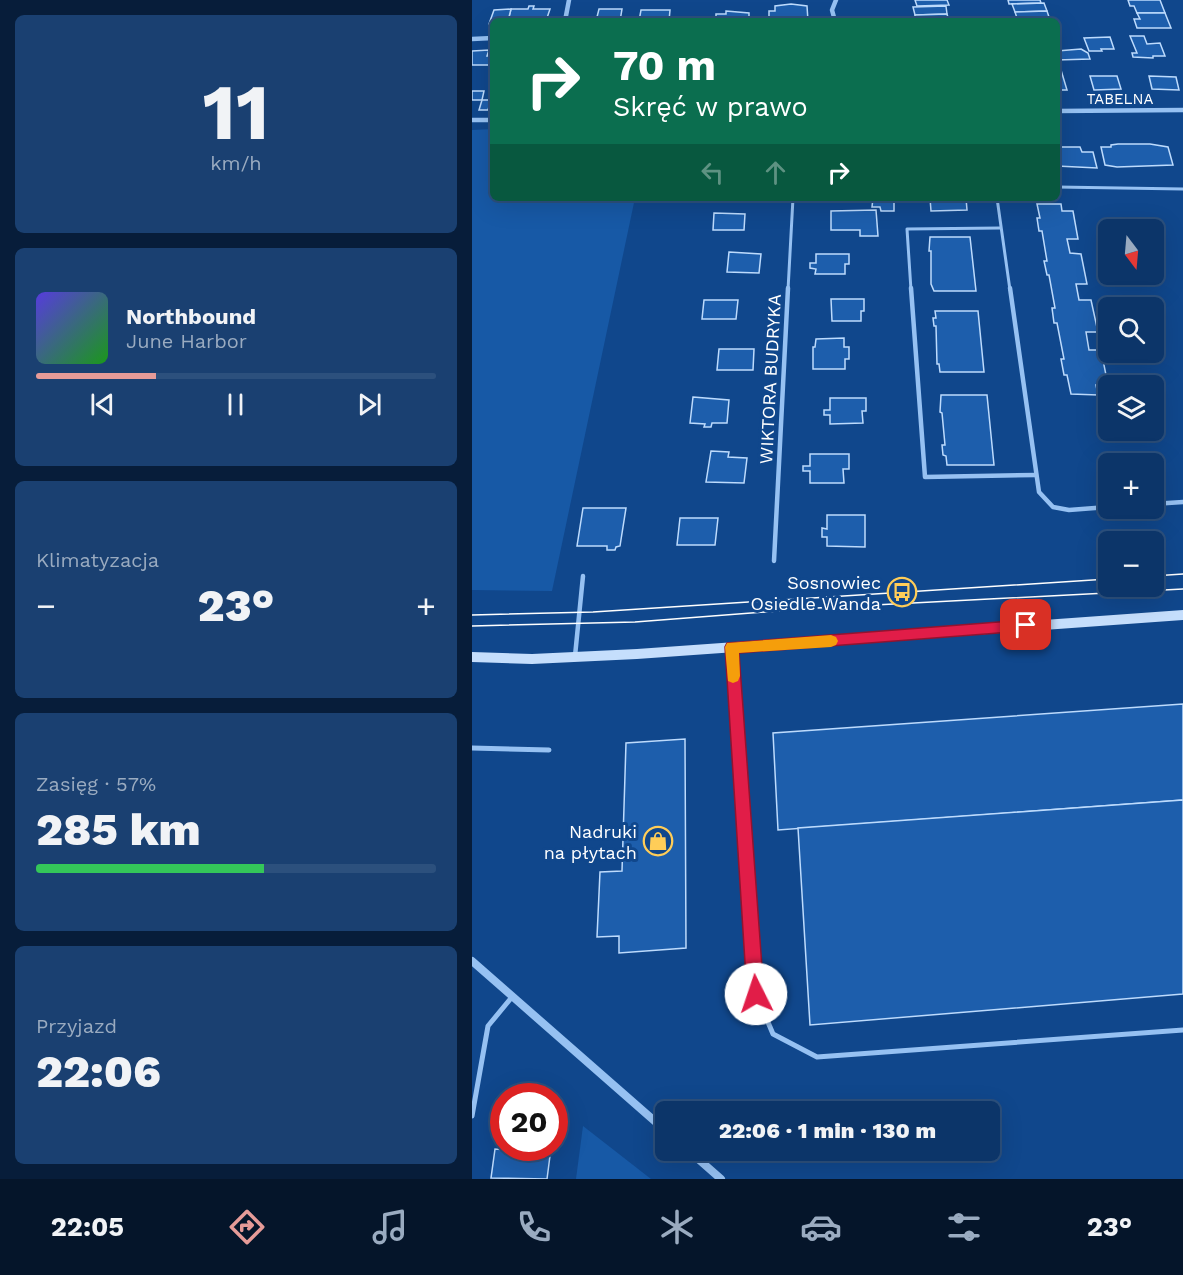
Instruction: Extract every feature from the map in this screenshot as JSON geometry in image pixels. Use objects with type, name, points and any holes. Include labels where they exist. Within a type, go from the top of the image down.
[{"type":"main road","points":[[472,657],[532,659],[1183,615]]},
{"type":"street","points":[[566,18],[569,0]]},
{"type":"street","points":[[834,18],[832,10],[836,0]]},
{"type":"street","points":[[472,39],[490,38]]},
{"type":"street","name":"TABELNA","points":[[1060,111],[1183,110]]},
{"type":"street","points":[[472,120],[490,120]]},
{"type":"street","points":[[472,961],[655,1121]]},
{"type":"street","points":[[701,1161],[721,1179]]},
{"type":"lane","points":[[1060,187],[1183,189]]},
{"type":"lane","name":"WIKTORA BUDRYKA","points":[[774,561],[793,201]]},
{"type":"lane","points":[[997,201],[1039,492],[1053,507],[1069,510],[1098,508]]},
{"type":"lane","points":[[1000,228],[907,229],[925,477],[1036,475]]},
{"type":"lane","points":[[1164,503],[1183,502]]},
{"type":"lane","points":[[575,656],[583,576]]},
{"type":"lane","points":[[732,647],[756,994],[773,1034],[817,1057],[1183,1030]]},
{"type":"lane","points":[[472,748],[549,750]]},
{"type":"lane","points":[[472,1116],[488,1026],[512,997]]},
{"type":"shaded area","points":[[490,129],[490,201],[634,201],[552,591],[472,590],[472,130]]},
{"type":"shaded area","points":[[583,1126],[651,1179],[576,1179]]},
{"type":"building","points":[[915,0],[947,0],[949,5],[917,6]]},
{"type":"building","points":[[1008,0],[1040,0],[1041,3],[1009,4]]},
{"type":"building","points":[[1128,0],[1160,0],[1165,13],[1137,13]]},
{"type":"building","points":[[1044,3],[1047,11],[1015,12],[1012,4]]},
{"type":"building","points":[[791,4],[807,6],[808,18],[769,18],[769,11],[775,11],[775,6]]},
{"type":"building","points":[[529,6],[534,6],[533,9],[550,9],[547,18],[509,18],[511,9],[528,9]]},
{"type":"building","points":[[946,6],[947,14],[915,15],[913,7]]},
{"type":"building","points":[[511,9],[509,18],[491,18],[494,10]]},
{"type":"building","points":[[599,9],[622,9],[620,18],[597,18]]},
{"type":"building","points":[[641,10],[670,10],[669,18],[640,18]]},
{"type":"building","points":[[726,11],[749,13],[749,18],[716,18],[716,14],[726,14]]},
{"type":"building","points":[[1047,11],[1049,18],[1017,18],[1015,12]]},
{"type":"building","points":[[1137,13],[1165,13],[1171,28],[1137,28],[1134,19],[1140,19]]},
{"type":"building","points":[[947,14],[948,18],[916,18],[915,15]]},
{"type":"building","points":[[1130,36],[1144,36],[1147,44],[1160,43],[1165,56],[1133,57],[1132,53],[1137,53]]},
{"type":"building","points":[[1110,37],[1114,49],[1101,49],[1102,51],[1089,51],[1084,38]]},
{"type":"building","points":[[1081,49],[1088,53],[1090,59],[1060,60],[1060,51]]},
{"type":"building","points":[[489,50],[487,56],[490,56],[490,65],[472,65],[472,51]]},
{"type":"building","points":[[1060,70],[1061,70],[1067,90],[1060,90]]},
{"type":"building","points":[[1090,76],[1117,76],[1121,89],[1094,90]]},
{"type":"building","points":[[1149,76],[1176,77],[1179,90],[1152,89]]},
{"type":"building","points":[[472,91],[484,91],[482,100],[472,100]]},
{"type":"building","points":[[482,100],[490,100],[488,110],[479,110]]},
{"type":"building","points":[[1118,144],[1150,144],[1168,147],[1173,165],[1117,167],[1105,165],[1101,147]]},
{"type":"building","points":[[1060,147],[1080,147],[1082,152],[1093,152],[1097,168],[1060,166]]},
{"type":"building","points":[[873,201],[894,201],[894,211],[881,211],[880,207],[872,207]]},
{"type":"building","points":[[930,201],[966,201],[967,210],[931,211]]},
{"type":"building","points":[[1037,204],[1061,204],[1062,211],[1073,211],[1078,239],[1067,239],[1070,253],[1081,254],[1087,284],[1076,284],[1079,300],[1091,300],[1098,332],[1086,332],[1089,350],[1098,350],[1098,363],[1104,363],[1106,375],[1098,375],[1098,385],[1096,385],[1098,395],[1071,394],[1067,375],[1064,375],[1061,359],[1064,359],[1057,323],[1054,323],[1052,308],[1055,308],[1044,261],[1047,261],[1042,231],[1039,231],[1037,218],[1040,218]]},
{"type":"building","points":[[876,210],[878,236],[860,236],[860,230],[831,230],[831,211]]},
{"type":"building","points":[[714,213],[745,214],[744,230],[713,230]]},
{"type":"building","points":[[930,237],[970,237],[976,291],[934,291],[931,284]]},
{"type":"building","points":[[729,252],[761,254],[759,273],[727,272]]},
{"type":"building","points":[[816,254],[849,254],[849,264],[845,264],[845,274],[815,274],[816,269],[810,268],[810,263],[816,263]]},
{"type":"building","points":[[831,299],[864,299],[861,321],[832,321]]},
{"type":"building","points":[[704,300],[738,300],[736,319],[702,319]]},
{"type":"building","points":[[935,311],[978,311],[984,372],[940,372],[939,364],[937,364],[936,326],[934,326],[933,318],[936,318]]},
{"type":"building","points":[[844,338],[844,347],[849,347],[849,359],[845,359],[845,369],[813,369],[813,347],[815,347],[816,339]]},
{"type":"building","points":[[719,349],[754,349],[753,370],[717,370]]},
{"type":"building","points":[[941,395],[987,395],[994,465],[947,465],[942,445],[945,445],[942,413],[940,412]]},
{"type":"building","points":[[693,397],[729,400],[727,423],[712,423],[711,427],[704,427],[705,424],[690,423]]},
{"type":"building","points":[[830,398],[866,398],[866,411],[862,411],[863,423],[830,424],[830,415],[824,415],[824,410],[830,410]]},
{"type":"building","points":[[711,451],[729,452],[728,457],[747,458],[744,483],[706,482]]},
{"type":"building","points":[[810,454],[849,454],[849,469],[843,469],[844,483],[810,483],[810,471],[803,471],[803,466],[810,466]]},
{"type":"building","points":[[583,508],[626,508],[620,546],[615,550],[607,550],[607,546],[577,546]]},
{"type":"building","points":[[827,515],[865,515],[865,547],[827,546],[827,537],[822,537],[822,528],[827,529]]},
{"type":"building","points":[[680,518],[718,518],[715,545],[677,545]]},
{"type":"building","points":[[1183,704],[1183,800],[778,830],[773,733]]},
{"type":"building","points":[[685,739],[686,948],[619,953],[619,936],[597,937],[600,872],[622,871],[626,743]]},
{"type":"building","points":[[1183,800],[1183,994],[810,1025],[798,828]]},
{"type":"building","points":[[493,1161],[549,1161],[547,1179],[491,1178]]},
{"type":"tram line","points":[[1164,575],[1183,574]]},
{"type":"tram line","points":[[472,615],[593,612],[1098,580]]},
{"type":"tram line","points":[[472,626],[635,622],[817,608],[1183,589]]},
{"type":"slow traffic","points":[[733,676],[732,647],[831,641]]},
{"type":"place","name":"Sosnowiec Osiedle Wanda","points":[[902,592]]},
{"type":"place","name":"Nadruki na płytach","points":[[658,841]]},
{"type":"route","points":[[756,994],[732,647],[1026,625]]}]
